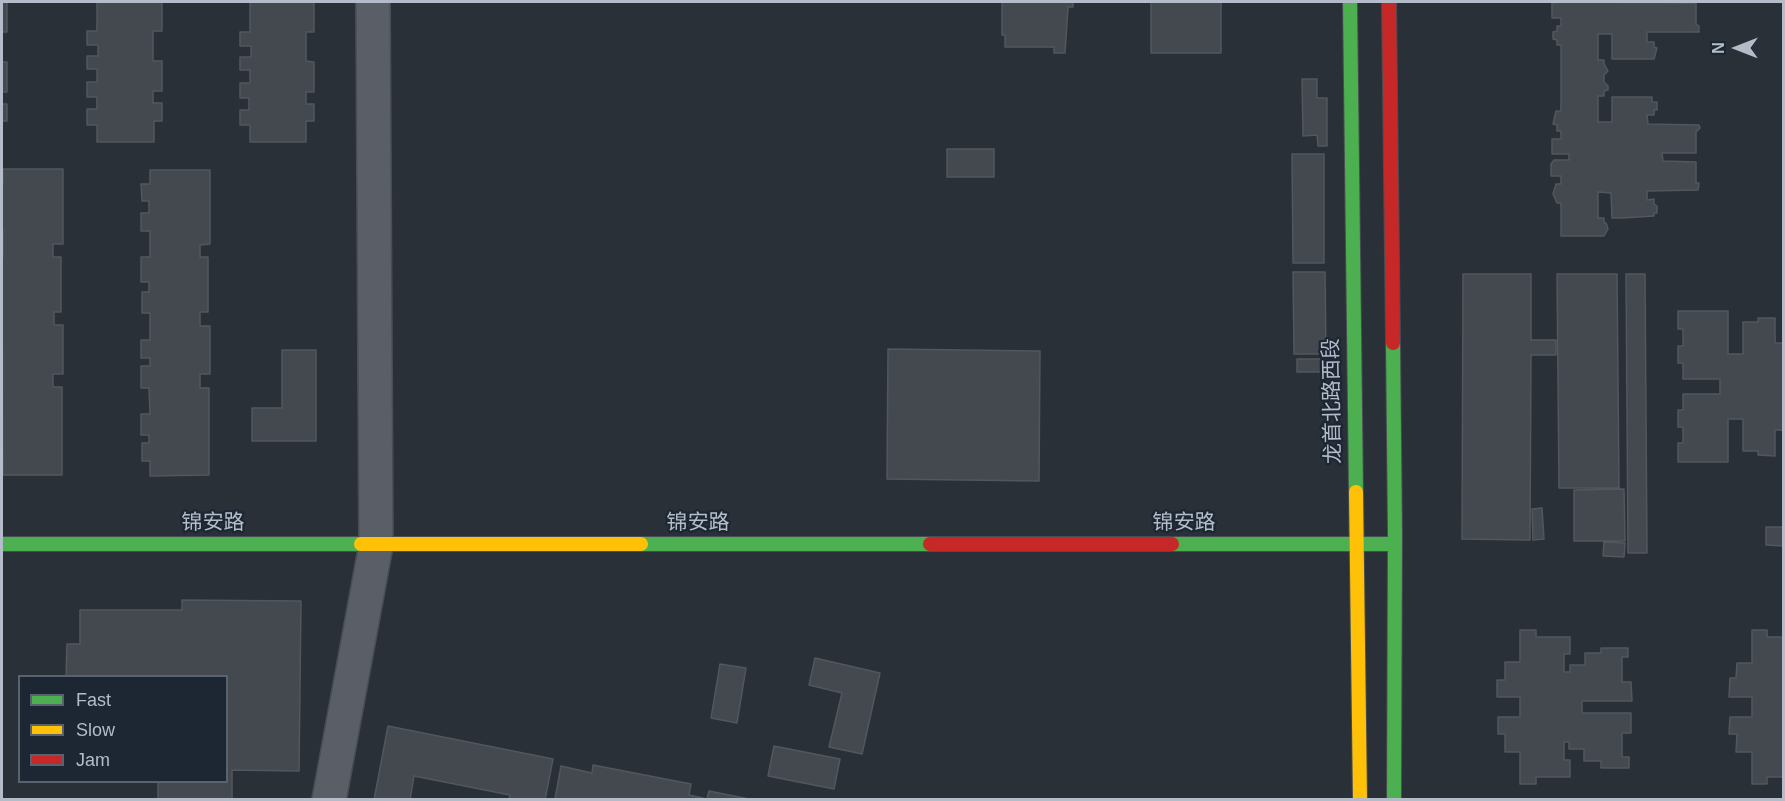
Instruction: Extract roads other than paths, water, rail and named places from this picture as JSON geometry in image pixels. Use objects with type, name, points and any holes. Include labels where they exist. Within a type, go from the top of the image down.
[{"type":"street","points":[[329,800],[376,545],[373,2]]},
{"type":"street","name":"龙首北路西段","points":[[1350,2],[1360,800]]},
{"type":"street","points":[[1389,2],[1395,544],[1394,800]]},
{"type":"street","name":"锦安路","points":[[2,544],[1395,544]]}]
